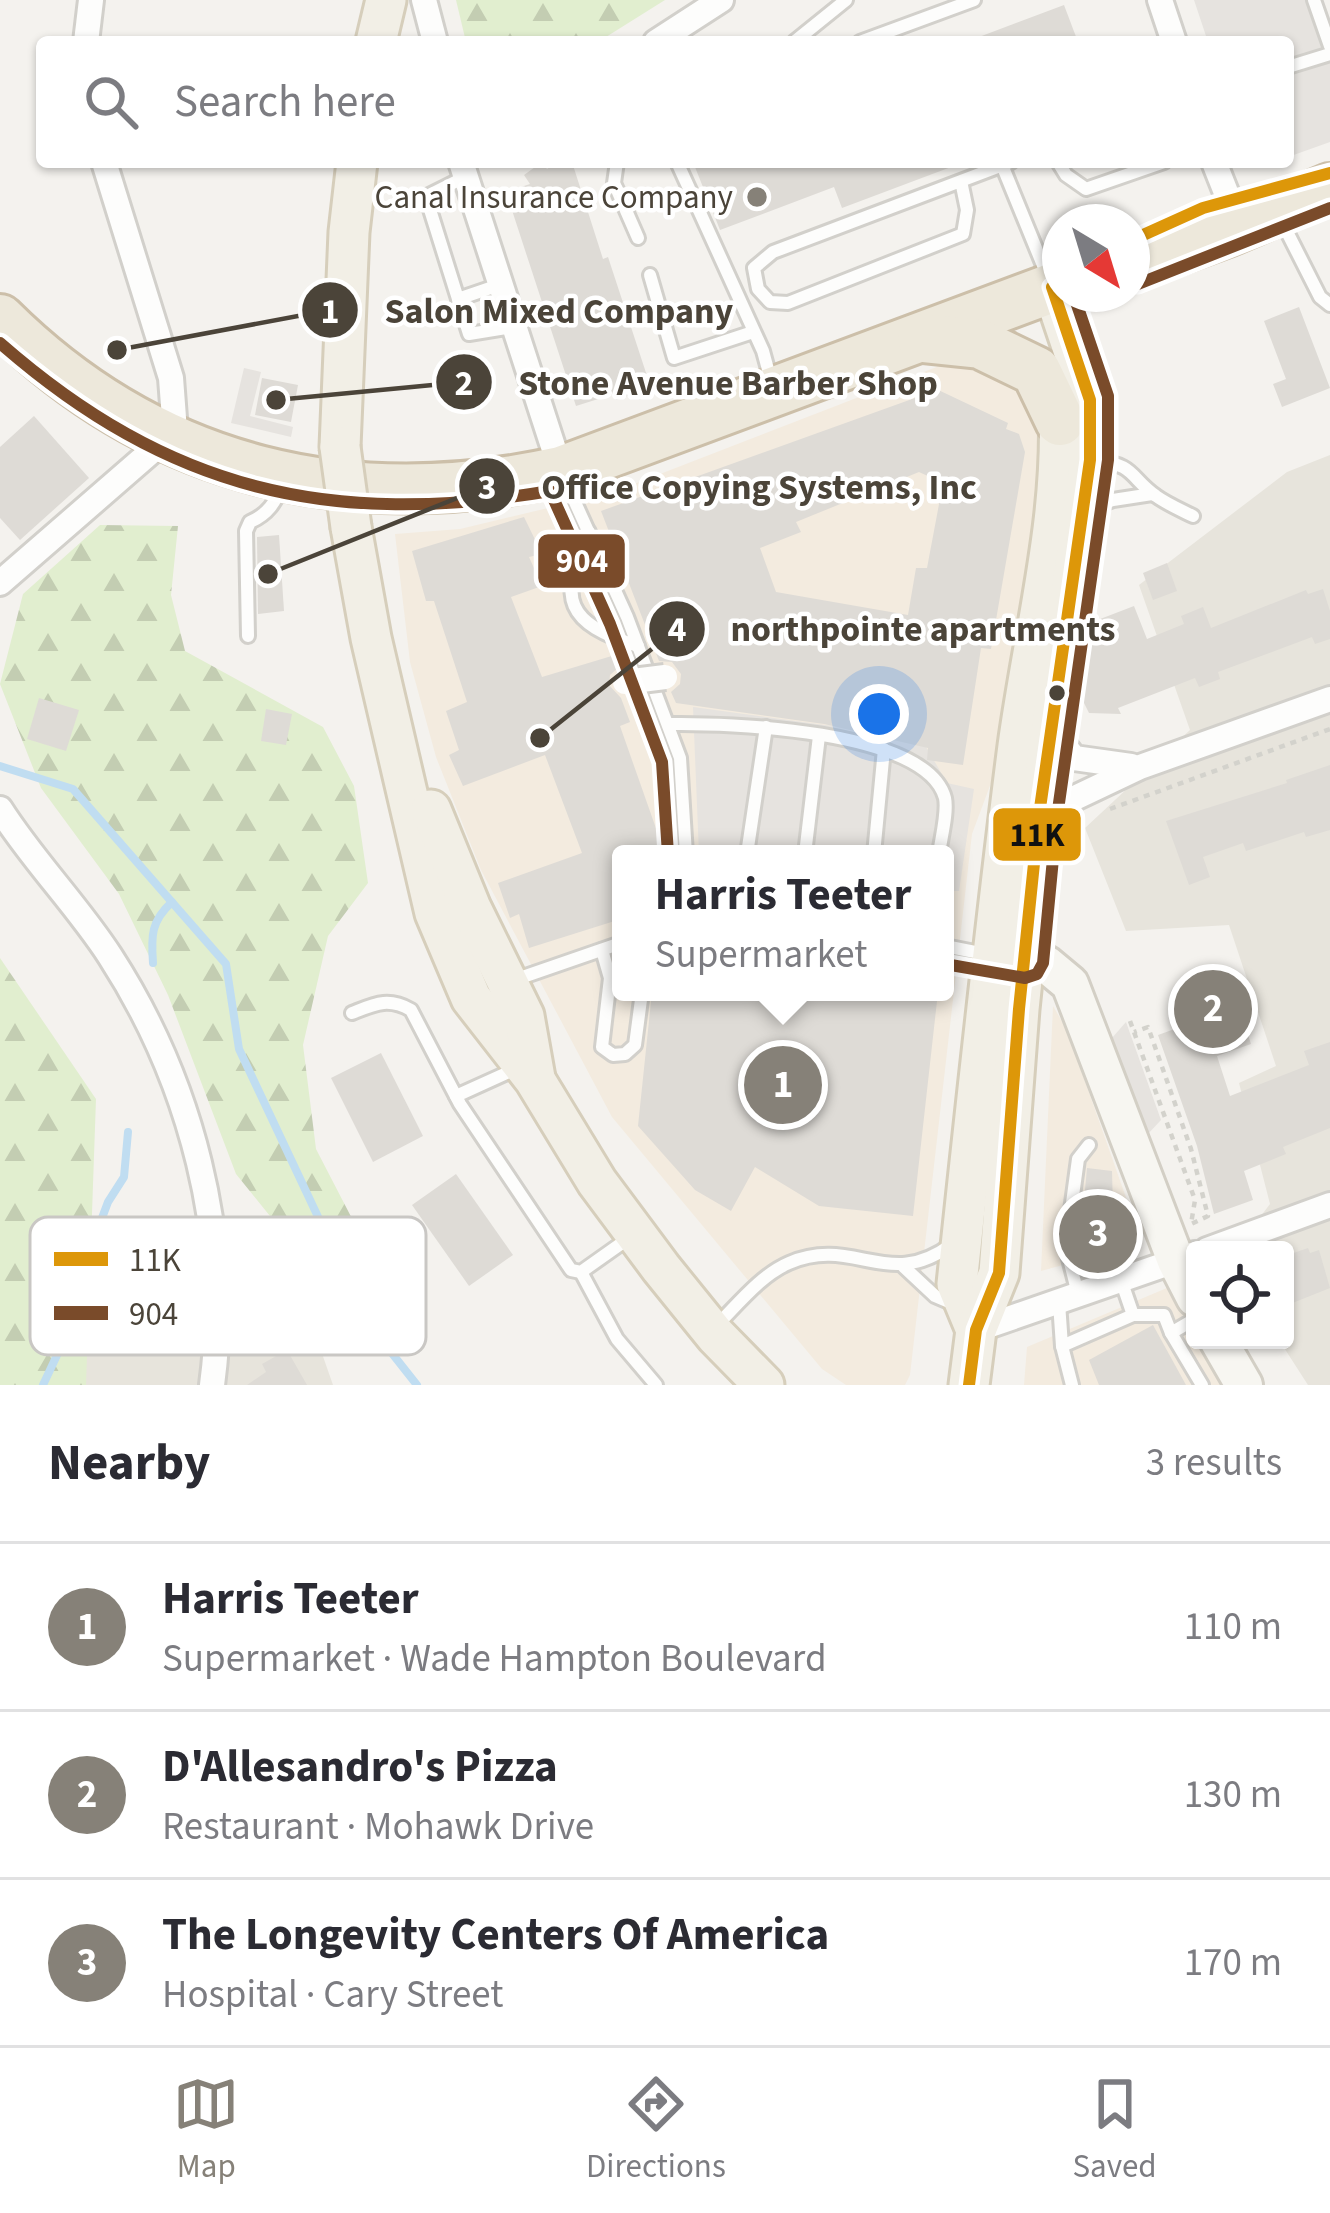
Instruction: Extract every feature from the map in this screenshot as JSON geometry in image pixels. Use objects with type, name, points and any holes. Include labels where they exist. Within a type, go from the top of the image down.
[{"type":"highway","points":[[1150,231],[1187,214],[1221,181],[1330,173]]},
{"type":"highway","points":[[1150,259],[1330,188]]},
{"type":"highway","points":[[0,319],[79,387],[169,436],[286,478],[397,491],[507,483],[561,471],[1042,290]]},
{"type":"highway","points":[[917,338],[980,344],[1036,370],[1060,421]]},
{"type":"main road","points":[[377,36],[386,0]]},
{"type":"main road","points":[[356,168],[340,447],[371,638],[436,914],[471,998],[530,1069],[597,1182],[712,1330],[764,1385]]},
{"type":"main road","points":[[972,1320],[999,1273],[1019,742],[1056,507],[1058,312]]},
{"type":"main road","points":[[969,1385],[972,1320],[957,1284],[962,1235],[1009,958],[1039,815],[1090,460],[1090,400],[1065,312]]},
{"type":"main road","points":[[398,753],[429,805],[524,1016],[530,1069]]},
{"type":"main road","points":[[420,845],[478,971],[490,986],[508,982]]},
{"type":"street","points":[[87,36],[92,0]]},
{"type":"street","points":[[424,0],[433,36]]},
{"type":"street","points":[[665,36],[721,0]]},
{"type":"street","points":[[1160,0],[1172,36]]},
{"type":"street","points":[[0,584],[169,436],[174,418],[171,378],[106,168]]},
{"type":"street","points":[[464,168],[561,471]]},
{"type":"street","points":[[625,682],[665,676]]},
{"type":"street","points":[[1039,815],[1140,767],[1330,699]]},
{"type":"street","points":[[1051,729],[1074,758],[1140,767]]},
{"type":"street","points":[[0,809],[109,952],[146,1022],[180,1098],[209,1217]]},
{"type":"street","points":[[1009,958],[1046,964],[1070,984],[1187,1241]]},
{"type":"street","points":[[1231,1241],[1330,1204]]},
{"type":"street","points":[[972,1320],[1068,1298],[1186,1257]]},
{"type":"street","points":[[1223,1349],[1244,1385]]},
{"type":"lane","points":[[801,36],[846,0]]},
{"type":"lane","points":[[876,36],[974,0]]},
{"type":"lane","points":[[1294,65],[1330,50],[1315,0]]},
{"type":"lane","points":[[461,168],[427,200],[458,299],[472,336],[513,327]]},
{"type":"lane","points":[[616,168],[614,183],[638,238]]},
{"type":"lane","points":[[680,168],[763,351],[774,391]]},
{"type":"lane","points":[[961,181],[967,211],[963,234],[788,303],[770,302],[758,289],[754,268],[772,251],[961,181],[996,168]]},
{"type":"lane","points":[[1009,168],[1042,248]]},
{"type":"lane","points":[[1061,168],[1086,189],[1147,168]]},
{"type":"lane","points":[[1277,211],[1320,297],[1330,305]]},
{"type":"lane","points":[[650,275],[674,358],[753,332]]},
{"type":"lane","points":[[458,299],[499,285]]},
{"type":"lane","points":[[1090,460],[1119,463],[1139,476],[1151,494],[1193,516]]},
{"type":"lane","points":[[561,471],[638,646],[680,758],[685,845]]},
{"type":"lane","points":[[248,636],[246,531],[275,502],[286,478]]},
{"type":"lane","points":[[1082,512],[1113,500],[1151,494]]},
{"type":"lane","points":[[589,532],[572,569],[570,598],[588,626],[638,646]]},
{"type":"lane","points":[[668,724],[735,723],[884,748],[925,767],[945,799],[940,845]]},
{"type":"lane","points":[[748,845],[766,728]]},
{"type":"lane","points":[[806,845],[819,736]]},
{"type":"lane","points":[[875,845],[884,748]]},
{"type":"lane","points":[[508,982],[612,947]]},
{"type":"lane","points":[[954,948],[1009,958]]},
{"type":"lane","points":[[602,950],[610,978],[602,1047],[625,1054],[635,1045],[641,1001]]},
{"type":"lane","points":[[352,1013],[382,1001],[397,1002],[410,1010],[456,1096],[571,1270],[581,1272],[635,1233]]},
{"type":"lane","points":[[456,1096],[530,1069]]},
{"type":"lane","points":[[1072,1385],[1062,1346],[1068,1298],[1066,1247],[1078,1159],[1089,1145]]},
{"type":"lane","points":[[712,1330],[760,1283],[792,1262],[842,1254],[904,1267],[928,1260],[962,1235]]},
{"type":"lane","points":[[904,1267],[934,1296],[972,1320]]},
{"type":"lane","points":[[581,1272],[617,1339],[656,1385]]},
{"type":"lane","points":[[1121,1279],[1133,1315]]},
{"type":"lane","points":[[1062,1346],[1133,1315],[1164,1316],[1202,1385]]},
{"type":"lane","points":[[1171,1333],[1186,1324]]},
{"type":"path","points":[[1104,811],[1330,730]]},
{"type":"path","points":[[1130,1021],[1195,1201],[1191,1224],[1208,1216],[1191,1148],[1148,1027],[1134,1032]]},
{"type":"path","points":[[1142,1055],[1157,1049]]},
{"type":"path","points":[[1155,1089],[1170,1084]]},
{"type":"path","points":[[1165,1118],[1179,1112]]},
{"type":"path","points":[[1178,1153],[1191,1148]]},
{"type":"shaded area","points":[[1194,0],[1322,0],[1330,25],[1330,142],[1294,155],[1294,36],[1206,36]]},
{"type":"shaded area","points":[[978,351],[1045,413],[1047,487],[991,783],[972,834],[954,991],[954,845],[612,845],[612,1001],[953,1001],[910,1375],[905,1385],[846,1385],[822,1369],[612,1117],[481,870],[436,757],[410,662],[395,534],[460,529],[611,493]]},
{"type":"shaded area","points":[[244,368],[261,372],[250,416],[293,427],[291,437],[231,423]]},
{"type":"shaded area","points":[[1330,455],[1330,1385],[1308,1385],[1285,1349],[1294,1349],[1294,1241],[1242,1241],[1270,1204],[1239,1083],[1276,1066],[1229,925],[1126,931],[1085,828],[1190,730],[1139,585],[1287,472]]},
{"type":"shaded area","points":[[693,707],[921,738],[947,783],[974,789],[959,891],[954,891],[954,845],[699,845]]},
{"type":"shaded area","points":[[1053,1006],[1067,1030],[1142,1243],[1041,1271]]},
{"type":"shaded area","points":[[1126,1022],[1161,1120],[1146,1136],[1112,1038]]},
{"type":"shaded area","points":[[1174,1285],[1186,1305],[1186,1349],[1212,1349],[1233,1385],[1024,1385],[1027,1347]]},
{"type":"shaded area","points":[[74,1355],[322,1355],[333,1385],[65,1385]]},
{"type":"green space","points":[[456,0],[665,0],[608,36],[465,36]]},
{"type":"green space","points":[[100,525],[178,526],[171,595],[185,651],[323,727],[354,786],[368,883],[328,936],[303,1045],[316,1149],[351,1217],[271,1217],[236,1174],[168,995],[119,894],[41,788],[0,684],[23,594]]},
{"type":"green space","points":[[0,958],[96,1099],[92,1217],[30,1217],[30,1355],[87,1355],[86,1385],[0,1385]]},
{"type":"building","points":[[1064,5],[1076,36],[982,36]]},
{"type":"building","points":[[534,168],[574,168],[651,388],[576,406],[506,192],[530,184],[524,175]]},
{"type":"building","name":"Canal Insurance Company","points":[[695,168],[948,168],[842,208],[834,187],[720,230]]},
{"type":"building","points":[[1299,307],[1330,388],[1282,407],[1273,384],[1286,379],[1264,321]]},
{"type":"building","points":[[262,378],[298,385],[291,422],[255,415]]},
{"type":"building","points":[[932,387],[1008,423],[1006,429],[1019,434],[1025,452],[991,649],[981,648],[963,765],[927,760],[928,748],[824,724],[676,703],[671,692],[680,684],[681,674],[672,662],[659,661],[601,511],[926,394]],"holes":[[[919,472],[943,483],[927,568],[916,568],[908,615],[776,592],[760,548],[801,532],[796,522]]]},
{"type":"building","points":[[34,416],[89,478],[20,540],[0,518],[0,447]]},
{"type":"building","points":[[524,517],[542,554],[529,557],[542,586],[511,597],[542,677],[615,655],[619,667],[610,675],[609,685],[621,698],[630,722],[620,726],[662,845],[612,845],[612,922],[529,948],[519,914],[510,918],[498,883],[582,853],[545,755],[463,786],[449,755],[459,750],[446,711],[467,702],[434,601],[426,601],[412,551]]},
{"type":"building","points":[[279,535],[284,611],[258,614],[257,537]]},
{"type":"building","points":[[1167,563],[1177,591],[1153,600],[1143,573]]},
{"type":"building","points":[[1323,589],[1330,611],[1330,639],[1315,644],[1312,637],[1218,672],[1220,679],[1199,687],[1195,678],[1118,708],[1121,714],[1089,713],[1080,695],[1089,638],[1103,640],[1095,621],[1134,606],[1147,639],[1184,624],[1181,616],[1203,607],[1211,628],[1306,590],[1308,594]]},
{"type":"building","points":[[39,698],[79,710],[66,751],[27,739]]},
{"type":"building","points":[[266,709],[292,714],[286,745],[261,741]]},
{"type":"building","points":[[1330,765],[1330,830],[1306,837],[1304,832],[1246,851],[1243,843],[1203,857],[1210,877],[1189,885],[1166,821]]},
{"type":"building","points":[[1233,988],[1251,1044],[1217,1056],[1230,1096],[1309,1065],[1304,1051],[1330,1042],[1330,1128],[1283,1147],[1286,1154],[1244,1171],[1253,1200],[1214,1214],[1197,1146],[1158,1035],[1197,1021],[1191,1003]]},
{"type":"building","points":[[651,1001],[937,1001],[913,1216],[819,1206],[755,1167],[731,1211],[695,1190],[638,1126]]},
{"type":"building","points":[[381,1053],[423,1136],[373,1162],[331,1078]]},
{"type":"building","points":[[1087,1168],[1112,1171],[1113,1209],[1124,1242],[1079,1256]]},
{"type":"building","points":[[456,1174],[513,1255],[469,1286],[426,1225],[426,1217],[420,1217],[412,1205]]},
{"type":"building","points":[[1319,1250],[1330,1288],[1294,1302],[1294,1253]]},
{"type":"building","points":[[1153,1325],[1186,1385],[1099,1385],[1089,1360]]},
{"type":"building","points":[[278,1355],[290,1355],[307,1385],[247,1385],[266,1372],[262,1364]]},
{"type":"waterway","points":[[0,766],[73,789],[226,964],[239,1049],[318,1217]]},
{"type":"waterway","points":[[153,963],[154,930],[172,902]]},
{"type":"waterway","points":[[102,1217],[124,1177],[128,1132]]},
{"type":"waterway","points":[[43,1385],[57,1355]]},
{"type":"waterway","points":[[393,1355],[417,1385]]},
{"type":"transit line","name":"11K","points":[[1150,232],[1203,208],[1330,173]]},
{"type":"transit line","name":"904","points":[[1150,279],[1330,208]]},
{"type":"transit line","name":"11K","points":[[969,1385],[976,1330],[999,1273],[1039,815],[1090,460],[1090,400],[1060,312]]},
{"type":"transit line","name":"904","points":[[954,966],[1025,978],[1037,974],[1043,963],[1057,817],[1108,460],[1108,396],[1079,312]]},
{"type":"transit line","name":"904","points":[[0,343],[63,393],[126,434],[191,465],[256,486],[324,499],[395,504],[550,491],[610,624],[662,762],[667,845]]},
{"type":"place","name":"Canal Insurance Company","points":[[757,197]]},
{"type":"place","name":"Salon Mixed Company","points":[[117,350]]},
{"type":"place","name":"Stone Avenue Barber Shop","points":[[276,400]]},
{"type":"place","name":"Office Copying Systems, Inc","points":[[268,574]]},
{"type":"place","name":"northpointe apartments","points":[[540,738]]},
{"type":"place","name":"D'Allesandro's Pizza","points":[[1213,1009]]},
{"type":"place","name":"Harris Teeter","points":[[783,1085]]},
{"type":"place","name":"The Longevity Centers Of America","points":[[1098,1234]]}]
